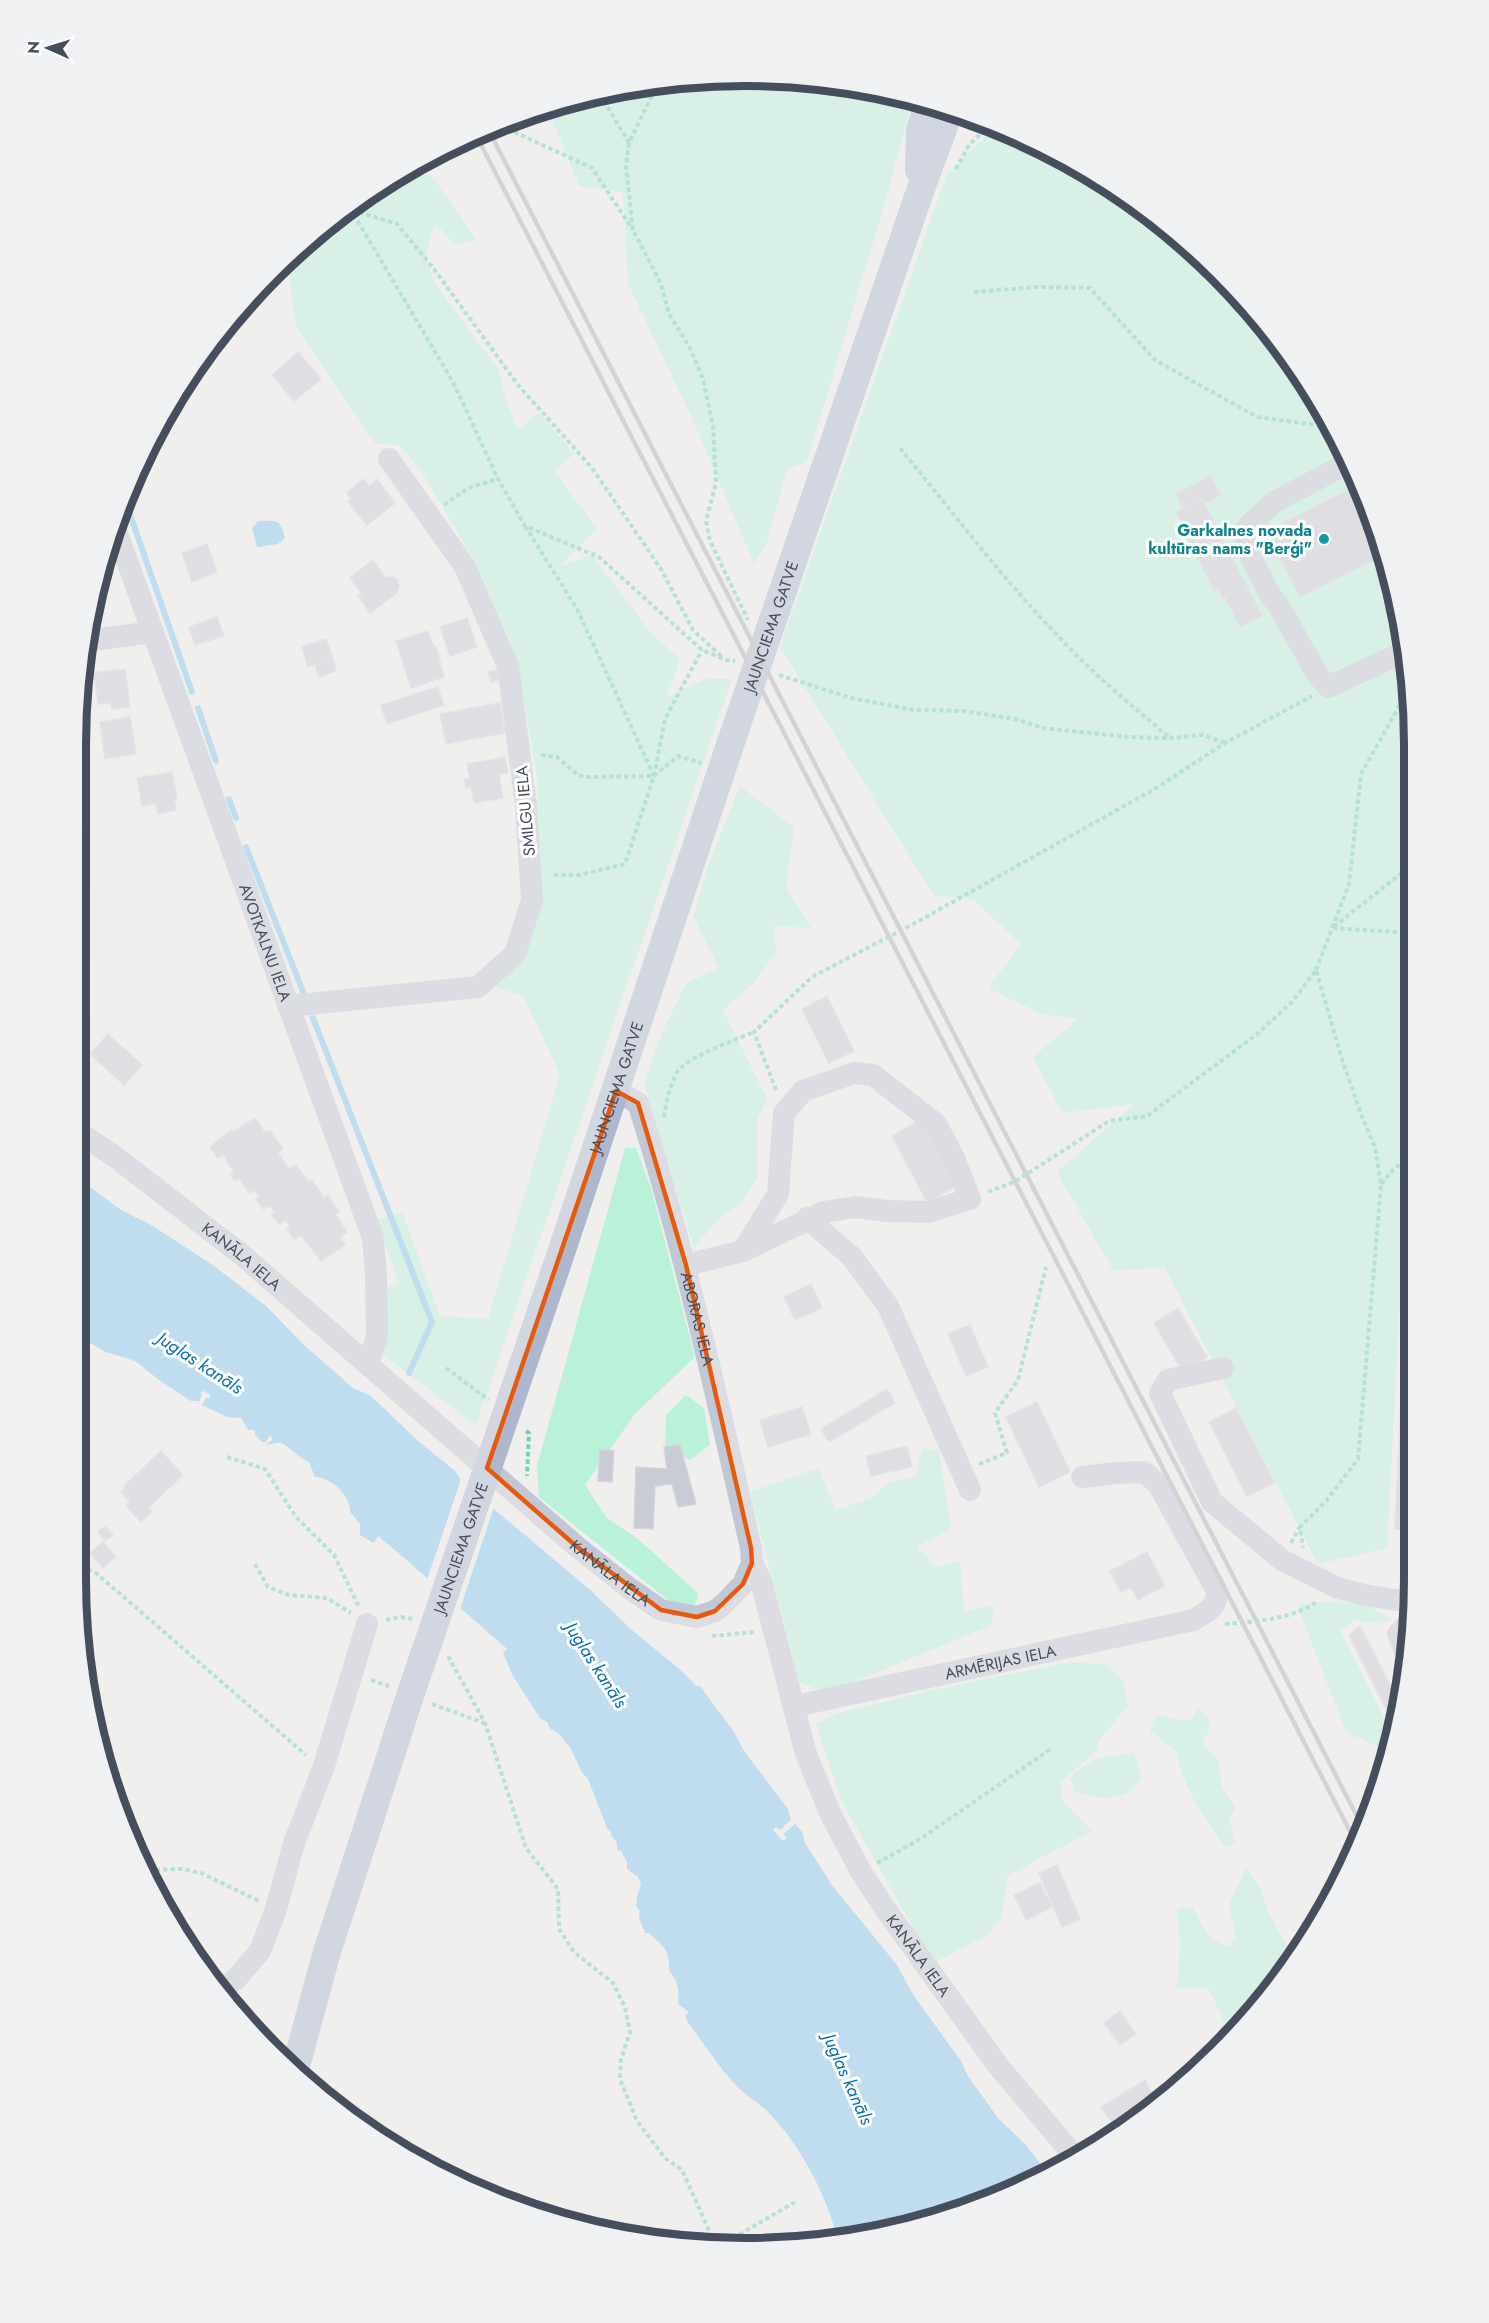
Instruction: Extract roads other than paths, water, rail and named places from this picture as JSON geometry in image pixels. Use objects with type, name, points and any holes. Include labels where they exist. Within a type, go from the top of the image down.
[{"type":"main road","points":[[918,196],[920,130],[926,111]]},
{"type":"main road","name":"JAUNCIEMA GATVE","points":[[297,2062],[326,1955],[410,1696],[616,1091],[731,742],[918,196],[947,117]]},
{"type":"main road","points":[[918,196],[965,123]]},
{"type":"street","name":"SMILGU IELA","points":[[288,1006],[478,987],[516,954],[532,900],[526,805],[508,666],[465,567],[389,459]]},
{"type":"street","points":[[1342,466],[1274,502],[1247,527],[1245,544],[1269,593],[1280,608],[1317,674],[1328,687],[1397,655]]},
{"type":"street","name":"AVOTKALNU IELA","points":[[119,536],[373,1238],[377,1337],[368,1363]]},
{"type":"street","points":[[94,640],[153,632]]},
{"type":"street","points":[[686,1265],[744,1251],[807,1218],[824,1212],[855,1207],[887,1211],[928,1212],[970,1199],[954,1158],[936,1124],[902,1095],[873,1075],[854,1073],[802,1091],[784,1113],[778,1194],[744,1251]]},
{"type":"street","name":"ABORAS IELA","points":[[616,1091],[638,1103],[650,1139],[686,1265],[751,1548],[752,1563]]},
{"type":"street","name":"KANĀLA IELA","points":[[86,1137],[114,1156],[242,1254],[576,1546],[628,1588],[661,1610],[697,1617],[715,1611],[743,1584],[752,1563]]},
{"type":"street","points":[[807,1218],[852,1257],[888,1306],[966,1481]]},
{"type":"street","points":[[1223,1368],[1168,1380],[1160,1393],[1212,1502],[1282,1560],[1338,1588],[1403,1601]]},
{"type":"street","name":"ARMĒRIJAS IELA","points":[[795,1706],[1118,1638],[1194,1620],[1213,1608],[1218,1598],[1216,1589],[1158,1484],[1144,1472],[1082,1477]]},
{"type":"street","name":"KANĀLA IELA","points":[[752,1563],[761,1581],[806,1754],[831,1815],[861,1872],[999,2067],[1070,2151]]},
{"type":"street","points":[[227,1986],[236,1979],[260,1951],[276,1909],[294,1843],[323,1769],[367,1624]]},
{"type":"water","points":[[258,521],[277,522],[285,538],[278,544],[257,547],[252,528]]},
{"type":"water","name":"Juglas kanāls","points":[[86,1184],[121,1210],[153,1226],[214,1266],[266,1306],[304,1345],[353,1388],[371,1396],[416,1439],[455,1471],[462,1482],[588,1588],[696,1686],[700,1686],[734,1732],[744,1751],[788,1809],[791,1820],[780,1830],[776,1827],[773,1830],[783,1841],[787,1838],[783,1834],[795,1824],[802,1831],[805,1843],[832,1885],[897,1965],[914,1996],[961,2061],[968,2076],[998,2118],[1026,2145],[1043,2166],[956,2203],[873,2225],[835,2231],[819,2188],[789,2137],[765,2109],[743,2092],[728,2076],[688,2023],[685,2016],[689,2012],[678,2004],[678,1986],[669,1971],[667,1953],[649,1933],[645,1933],[639,1918],[640,1911],[636,1906],[641,1885],[638,1877],[627,1869],[627,1862],[621,1851],[617,1850],[617,1843],[607,1828],[588,1779],[581,1771],[571,1749],[558,1733],[550,1729],[547,1722],[540,1718],[513,1676],[503,1653],[507,1649],[378,1536],[374,1543],[360,1535],[360,1524],[350,1512],[344,1494],[334,1484],[315,1477],[309,1462],[281,1443],[266,1445],[273,1439],[270,1435],[266,1442],[262,1442],[255,1434],[255,1430],[248,1430],[241,1418],[227,1417],[202,1405],[206,1398],[210,1398],[210,1394],[203,1391],[200,1393],[202,1394],[198,1405],[198,1401],[191,1401],[135,1361],[106,1352],[86,1341]]},
{"type":"waterway","points":[[129,511],[192,692]]},
{"type":"waterway","points":[[198,708],[216,761]]},
{"type":"waterway","points":[[229,799],[236,818]]},
{"type":"waterway","points":[[246,847],[304,994]]},
{"type":"waterway","points":[[313,1018],[432,1322],[409,1373]]},
{"type":"railway","points":[[492,136],[1358,1818]]},
{"type":"railway","points":[[479,142],[1352,1834]]},
{"type":"place","name":"Garkalnes novada kultūras nams \"Berģi\"","points":[[1324,539]]}]
